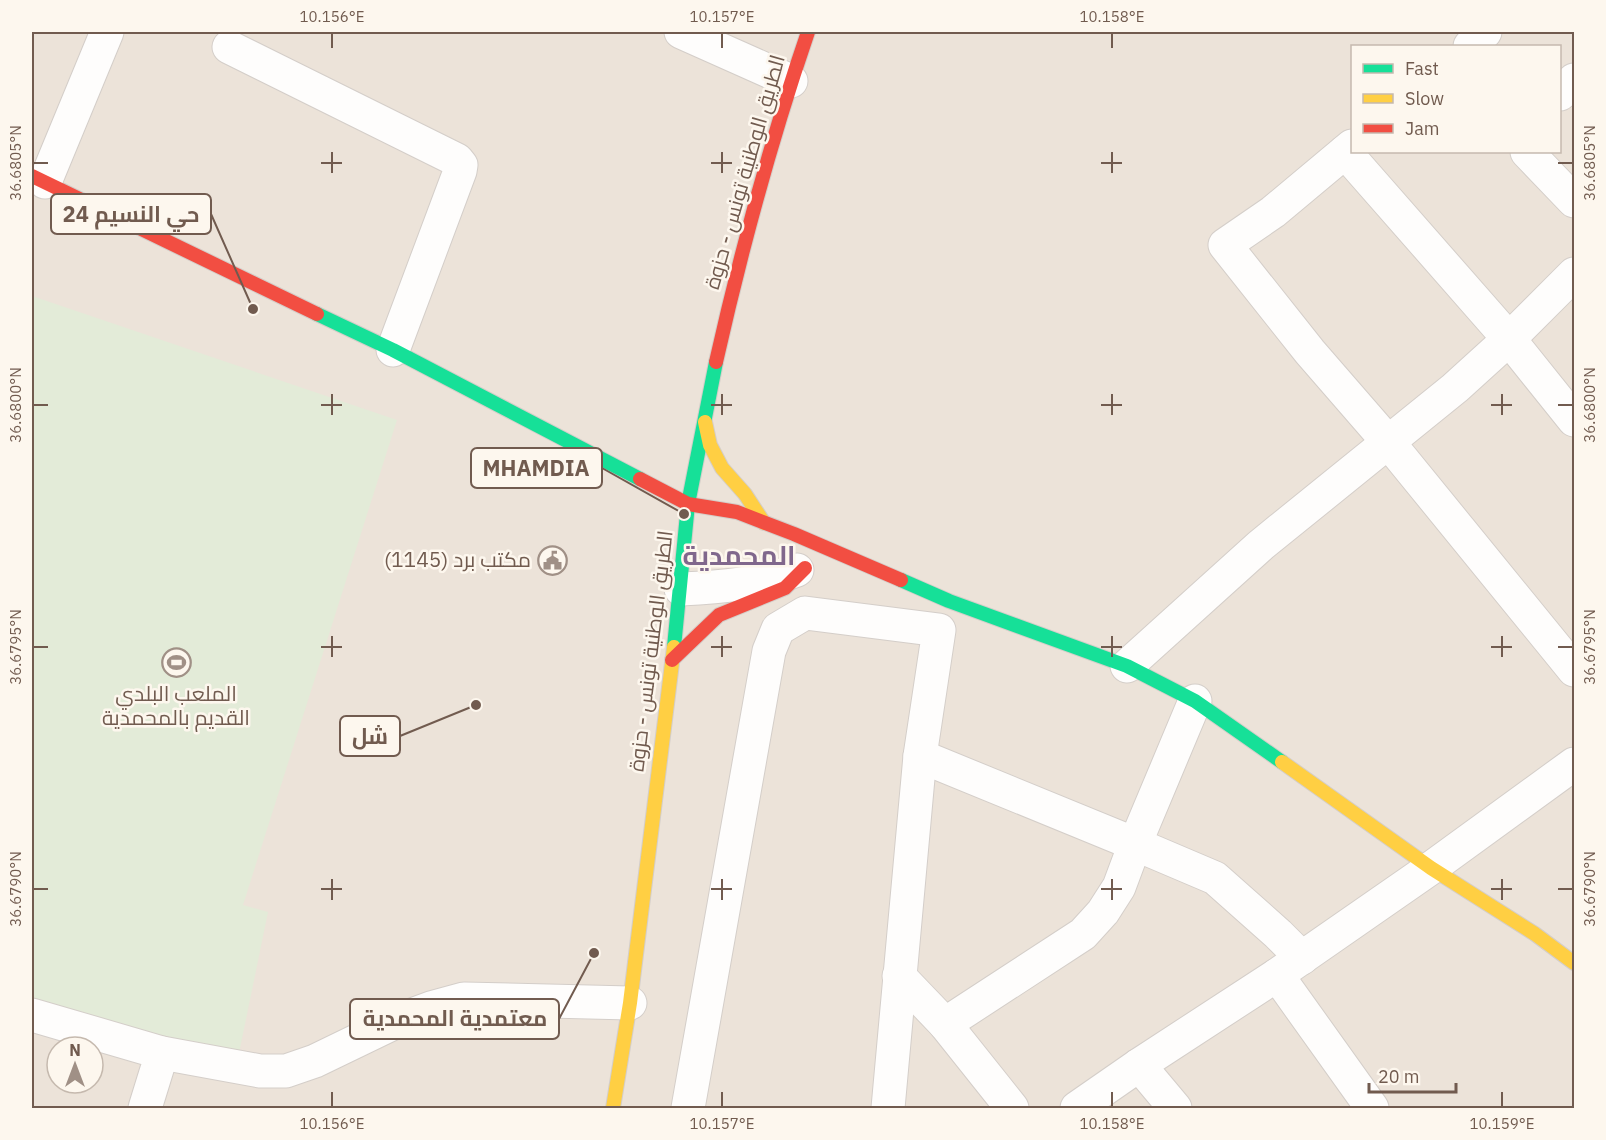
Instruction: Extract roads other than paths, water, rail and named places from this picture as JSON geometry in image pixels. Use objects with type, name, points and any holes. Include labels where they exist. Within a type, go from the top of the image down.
[{"type":"street","points":[[106,32],[38,179],[393,350],[688,504],[737,512],[764,522],[833,553],[944,616]]},
{"type":"street","points":[[681,32],[791,81]]},
{"type":"street","name":"الطريق الوطنية تونس - حزوة","points":[[613,1108],[630,1003],[681,589],[688,504],[711,383],[736,273],[791,81],[808,32]]},
{"type":"street","points":[[1471,45],[1485,32]]},
{"type":"street","points":[[229,47],[458,160],[461,165],[393,350]]},
{"type":"street","points":[[1561,93],[1575,80]]},
{"type":"street","points":[[1349,149],[1273,212],[1225,244],[1310,352],[1389,443],[1575,670]]},
{"type":"street","points":[[1352,153],[1575,420]]},
{"type":"street","points":[[1528,153],[1575,201]]},
{"type":"street","points":[[1127,666],[1261,545],[1455,388],[1575,274]]},
{"type":"street","points":[[705,421],[710,445],[722,468],[745,494],[764,522]]},
{"type":"street","points":[[681,589],[743,585],[773,579],[805,568],[833,553]]},
{"type":"street","points":[[672,660],[719,615],[786,588],[805,568]]},
{"type":"street","points":[[688,1108],[769,651],[778,629],[805,613],[944,616],[1127,666],[1195,701],[1431,868],[1535,934],[1575,963]]},
{"type":"street","points":[[888,1108],[920,756],[944,616]]},
{"type":"street","points":[[945,1024],[1083,934],[1103,912],[1119,887],[1195,701]]},
{"type":"street","points":[[920,756],[1215,878],[1278,934],[1289,966],[1372,1108]]},
{"type":"street","points":[[1077,1108],[1431,868],[1575,764]]},
{"type":"street","points":[[899,976],[945,1024],[1012,1108]]},
{"type":"street","points":[[32,1016],[162,1053],[260,1071],[286,1071],[315,1060],[404,1018],[464,999],[630,1003]]},
{"type":"street","points":[[145,1108],[162,1053]]},
{"type":"street","points":[[1139,1065],[1175,1108]]},
{"type":"place","name":"حي النسيم 24","points":[[253,309]]},
{"type":"place","name":"MHAMDIA","points":[[684,514]]},
{"type":"place","name":"مكتب برد (1145)","points":[[552,560]]},
{"type":"place","name":"الملعب البلدي القديم بالمحمدية","points":[[176,663]]},
{"type":"place","name":"شل","points":[[476,705]]},
{"type":"place","name":"معتمدية المحمدية","points":[[594,953]]},
{"type":"district","name":"المحمدية","points":[[739,556]]}]
